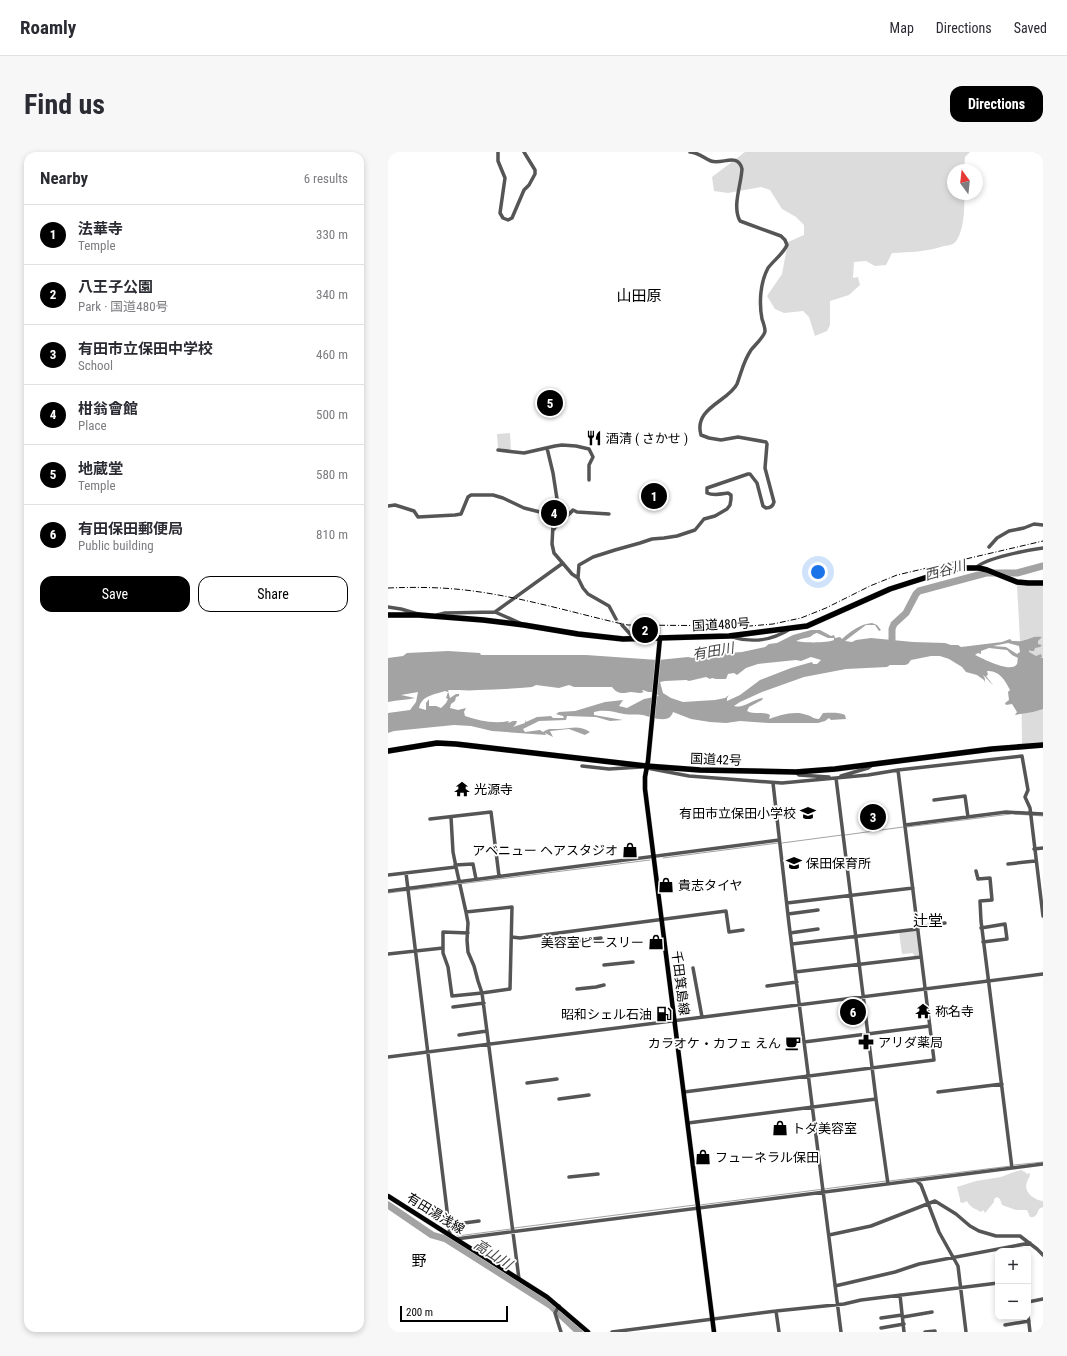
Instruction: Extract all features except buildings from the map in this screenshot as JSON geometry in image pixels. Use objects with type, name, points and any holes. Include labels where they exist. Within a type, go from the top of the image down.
[{"type":"highway","name":"国道480号","points":[[388,615],[419,615],[524,625],[609,638],[659,639],[729,636],[790,629],[814,624],[890,589],[915,580],[955,569],[977,567],[1010,580],[1025,583],[1043,583]]},
{"type":"highway","name":"国道42号","points":[[388,751],[436,743],[456,744],[700,770],[796,772],[835,769],[984,750],[1043,745]]},
{"type":"main road","name":"千田箕島線","points":[[659,639],[645,789],[714,1332]]},
{"type":"main road","name":"有田湯浅線","points":[[388,1196],[547,1297],[560,1306],[588,1332]]},
{"type":"street","points":[[498,152],[498,161],[505,178],[500,213],[503,218],[508,220],[512,218],[524,190],[529,185],[535,174],[535,170],[524,152]]},
{"type":"street","points":[[578,578],[579,565],[593,557],[652,539],[678,536],[695,530],[704,519],[715,516],[727,509],[730,505],[731,495],[728,492],[709,494],[706,490],[709,486],[750,474],[757,483],[763,506],[770,508],[774,502],[765,468],[766,442],[738,437],[721,440],[709,438],[701,435],[699,426],[706,412],[735,387],[751,351],[764,334],[765,331],[761,307],[762,284],[767,270],[785,249],[787,244],[781,236],[740,222],[736,209],[742,169],[741,163],[737,159],[730,157],[715,162],[710,161],[697,152],[690,152]]},
{"type":"street","points":[[498,450],[524,453],[555,446],[576,446],[589,449],[593,457],[589,465],[589,480]]},
{"type":"street","points":[[545,514],[557,499],[547,448]]},
{"type":"street","points":[[388,506],[395,505],[414,511],[418,517],[455,515],[461,514],[468,497],[471,495],[493,495],[524,508],[545,514],[554,529],[553,550],[556,556],[572,574],[578,578],[588,594],[610,606],[616,619]]},
{"type":"street","points":[[554,529],[559,522],[567,517],[573,510],[577,512],[609,514]]},
{"type":"street","points":[[989,547],[997,538],[1009,531],[1034,524],[1043,525]]},
{"type":"street","points":[[977,567],[990,560],[1043,548]]},
{"type":"street","points":[[495,612],[563,563]]},
{"type":"street","points":[[388,607],[415,612],[419,615]]},
{"type":"street","points":[[432,616],[445,613],[495,612],[514,619],[524,625]]},
{"type":"street","points":[[622,625],[631,635],[656,635],[659,639]]},
{"type":"street","points":[[582,766],[609,769],[636,768],[647,765],[652,770],[689,776],[782,783],[1022,756],[1028,790],[1025,797],[1029,806],[1043,916]]},
{"type":"street","points":[[796,772],[799,775],[836,778],[868,768],[873,764]]},
{"type":"street","points":[[684,1092],[934,1060],[898,770]]},
{"type":"street","points":[[836,778],[888,1184]]},
{"type":"street","points":[[773,783],[796,982],[841,1332]]},
{"type":"street","points":[[934,800],[965,796],[968,817]]},
{"type":"street","points":[[430,819],[491,812],[499,876]]},
{"type":"street","points":[[905,825],[1006,812],[1043,814]]},
{"type":"street","points":[[451,817],[453,852],[468,923],[468,952],[473,963],[484,1003],[520,1279]]},
{"type":"street","points":[[388,891],[779,840]]},
{"type":"street","points":[[1034,849],[1043,848]]},
{"type":"street","points":[[1008,864],[1035,861]]},
{"type":"street","points":[[388,875],[473,864],[476,879]]},
{"type":"street","points":[[976,871],[978,880],[990,878],[992,900],[980,901],[981,928],[1012,1168]]},
{"type":"street","points":[[406,873],[414,951],[450,1235]]},
{"type":"street","points":[[787,903],[913,888]]},
{"type":"street","points":[[466,912],[512,907],[510,989],[452,996],[448,967],[443,953],[443,932],[468,933]]},
{"type":"street","points":[[788,914],[818,910]]},
{"type":"street","points":[[512,937],[520,938],[726,911],[729,932],[743,930]]},
{"type":"street","points":[[792,944],[945,924]]},
{"type":"street","points":[[981,928],[1005,924],[1007,939],[983,942]]},
{"type":"street","points":[[790,933],[818,929]]},
{"type":"street","points":[[576,941],[601,938]]},
{"type":"street","points":[[388,954],[443,948]]},
{"type":"street","points":[[795,972],[922,957]]},
{"type":"street","points":[[604,965],[633,962]]},
{"type":"street","points":[[693,968],[702,1017]]},
{"type":"street","points":[[388,1057],[1043,974]]},
{"type":"street","points":[[767,986],[796,982]]},
{"type":"street","points":[[577,989],[593,988],[604,985]]},
{"type":"street","points":[[453,1007],[484,1003]]},
{"type":"street","points":[[804,1042],[930,1026]]},
{"type":"street","points":[[459,1035],[487,1031]]},
{"type":"street","points":[[527,1083],[557,1079]]},
{"type":"street","points":[[938,1092],[1002,1084]]},
{"type":"street","points":[[559,1099],[589,1095]]},
{"type":"street","points":[[688,1123],[876,1099]]},
{"type":"street","points":[[456,1239],[698,1205],[824,1192],[1043,1164]]},
{"type":"street","points":[[569,1178],[598,1174]]},
{"type":"street","points":[[916,1181],[921,1185],[939,1232],[959,1270],[966,1332]]},
{"type":"street","points":[[829,1235],[871,1226],[935,1201],[956,1214],[970,1226],[986,1234],[996,1236],[1020,1236],[1039,1250],[1043,1255]]},
{"type":"street","points":[[449,1225],[479,1221]]},
{"type":"street","points":[[835,1286],[895,1272],[919,1264],[1030,1243]]},
{"type":"street","points":[[612,1332],[995,1283]]},
{"type":"street","points":[[900,1295],[904,1332]]},
{"type":"street","points":[[1031,1301],[1043,1299]]},
{"type":"street","points":[[560,1306],[555,1313],[561,1332]]},
{"type":"street","points":[[776,1311],[779,1332]]},
{"type":"street","points":[[881,1318],[932,1312]]},
{"type":"street","points":[[1005,1325],[1029,1322],[1030,1332]]},
{"type":"street","points":[[881,1328],[904,1324]]},
{"type":"street","points":[[925,1332],[935,1331]]},
{"type":"shaded area","points":[[745,152],[970,152],[965,157],[964,164],[947,164],[947,200],[964,200],[962,228],[957,240],[953,244],[924,251],[892,253],[886,265],[875,266],[866,261],[854,262],[853,278],[858,277],[860,285],[849,295],[830,301],[830,325],[827,331],[815,336],[809,317],[803,311],[784,313],[775,309],[767,296],[782,274],[788,242],[804,235],[804,225],[796,217],[782,209],[770,190],[761,187],[728,193],[714,191],[712,177]]},
{"type":"shaded area","points":[[510,433],[511,451],[498,449],[497,434]]},
{"type":"shaded area","points":[[1017,585],[1043,586],[1043,743],[1022,745],[1021,659]]},
{"type":"shaded area","points":[[872,623],[877,625],[881,630],[879,631],[875,625],[866,625],[845,641],[852,642],[871,638],[945,643],[958,645],[961,647],[1002,642],[1010,639],[1012,641],[1023,641],[1035,637],[1042,637],[1038,641],[1038,644],[1042,645],[1035,648],[1034,651],[1029,650],[1029,652],[1036,656],[1041,654],[1042,657],[1040,658],[1043,658],[1043,709],[1015,715],[1017,712],[1012,704],[1006,705],[1005,703],[1009,700],[1008,692],[1010,690],[1004,679],[998,674],[987,671],[988,675],[986,676],[993,685],[983,675],[985,679],[984,683],[984,680],[977,675],[966,672],[962,667],[949,659],[940,656],[931,656],[911,660],[905,665],[846,669],[804,677],[762,692],[734,706],[738,707],[763,698],[749,707],[747,711],[770,715],[769,719],[798,713],[819,719],[823,713],[840,713],[845,715],[846,719],[831,720],[829,718],[818,723],[768,723],[740,721],[726,723],[691,719],[673,712],[670,717],[661,719],[643,715],[602,711],[594,712],[594,715],[623,720],[610,721],[596,717],[567,716],[566,720],[539,721],[523,729],[525,732],[540,730],[543,732],[550,729],[582,728],[590,732],[585,735],[569,729],[550,731],[553,737],[545,733],[546,735],[492,731],[471,726],[454,725],[394,731],[388,733],[388,713],[410,710],[416,702],[418,692],[401,695],[415,698],[388,702],[388,658],[403,656],[407,653],[448,651],[480,653],[481,655],[586,655],[658,660],[688,657],[693,658],[697,656],[707,657],[715,654],[742,652],[765,647],[793,635],[811,630],[820,630],[831,636],[834,635],[835,638],[840,637],[842,639],[856,628]],"holes":[[[817,633],[828,638],[834,638],[834,640],[827,642],[796,641],[810,637]],[[1008,643],[1019,646],[1020,652],[1017,654],[1006,647],[993,646]],[[989,648],[1007,650],[1018,658],[1017,664],[1014,667],[1003,666],[975,655],[978,653],[981,654],[981,651]],[[811,657],[821,660],[817,664],[813,664],[812,662],[760,680],[740,695],[727,701],[729,695],[725,698],[715,700],[683,702],[671,698],[663,693],[660,682],[689,681],[706,677],[710,679],[726,679],[728,674],[734,673],[737,675],[746,668],[758,664],[796,660],[801,661]],[[536,685],[559,688],[569,685],[574,687],[612,687],[621,693],[641,693],[644,692],[642,691],[643,690],[654,692],[659,696],[644,699],[627,708],[619,706],[623,700],[605,702],[575,711],[559,712],[556,714],[563,716],[564,718],[553,718],[551,716],[537,717],[526,722],[525,720],[525,723],[513,727],[517,721],[508,723],[509,721],[482,721],[465,716],[464,712],[466,708],[458,710],[450,708],[451,704],[455,701],[459,694],[456,694],[450,698],[449,690],[532,687]],[[445,691],[448,692],[446,698],[448,699],[441,708],[429,706],[429,699],[426,703],[426,710],[419,708],[423,700],[429,696]]]},
{"type":"shaded area","points":[[629,626],[661,627],[661,634],[631,633]]},
{"type":"shaded area","points":[[917,930],[920,955],[914,956],[913,953],[902,954],[899,932]]},
{"type":"shaded area","points":[[1021,1170],[1027,1174],[1030,1173],[1026,1186],[1030,1195],[1043,1201],[1043,1207],[1039,1209],[1035,1216],[1030,1217],[1027,1210],[1016,1210],[1002,1205],[1000,1199],[997,1197],[985,1213],[983,1210],[981,1212],[973,1208],[967,1201],[963,1203],[960,1202],[957,1187],[976,1181],[1001,1177]]},
{"type":"waterway","name":"西谷川","points":[[892,648],[892,629],[894,624],[906,613],[919,591],[986,573],[1017,573],[1043,566]]},
{"type":"waterway","points":[[907,827],[1011,814]]},
{"type":"waterway","points":[[1014,814],[1043,816]]},
{"type":"waterway","points":[[845,835],[903,827]]},
{"type":"waterway","points":[[782,843],[842,835]]},
{"type":"waterway","points":[[663,858],[778,843]]},
{"type":"waterway","points":[[388,893],[650,860]]},
{"type":"waterway","points":[[1014,1165],[1043,1162]]},
{"type":"waterway","points":[[889,1181],[1011,1166]]},
{"type":"waterway","points":[[700,1205],[886,1181]]},
{"type":"waterway","name":"高山川","points":[[388,1205],[432,1235],[446,1239],[550,1305],[579,1332]]},
{"type":"waterway","points":[[514,1228],[695,1205]]},
{"type":"waterway","points":[[457,1236],[511,1229]]},
{"type":"tunnel","points":[[616,619],[622,625]]},
{"type":"railway","points":[[388,588],[436,588],[484,593],[523,600],[628,625],[750,626],[773,624],[801,618],[897,575],[1043,541]]},
{"type":"place","name":"地蔵堂","points":[[550,403]]},
{"type":"place","name":"酒清 ( さかせ )","points":[[594,438]]},
{"type":"place","name":"法華寺","points":[[654,496]]},
{"type":"place","name":"柑翁會館","points":[[554,513]]},
{"type":"place","name":"八王子公園","points":[[645,630]]},
{"type":"place","name":"光源寺","points":[[462,789]]},
{"type":"place","name":"有田市立保田小学校","points":[[808,813]]},
{"type":"place","name":"有田市立保田中学校","points":[[873,817]]},
{"type":"place","name":"アベニュー ヘアスタジオ","points":[[630,850]]},
{"type":"place","name":"保田保育所","points":[[794,863]]},
{"type":"place","name":"貴志タイヤ","points":[[666,885]]},
{"type":"place","name":"美容室ピースリー","points":[[656,942]]},
{"type":"place","name":"称名寺","points":[[923,1011]]},
{"type":"place","name":"有田保田郵便局","points":[[853,1012]]},
{"type":"place","name":"昭和シェル石油","points":[[664,1014]]},
{"type":"place","name":"アリダ薬局","points":[[866,1042]]},
{"type":"place","name":"カラオケ・カフェ えん","points":[[793,1043]]},
{"type":"place","name":"トダ美容室","points":[[780,1128]]},
{"type":"place","name":"フューネラル保田","points":[[703,1157]]},
{"type":"district","name":"山田原","points":[[639,296]]},
{"type":"district","name":"辻堂","points":[[928,921]]},
{"type":"district","name":"野","points":[[419,1261]]},
{"type":"water label","name":"有田川","points":[[713,651]]}]
